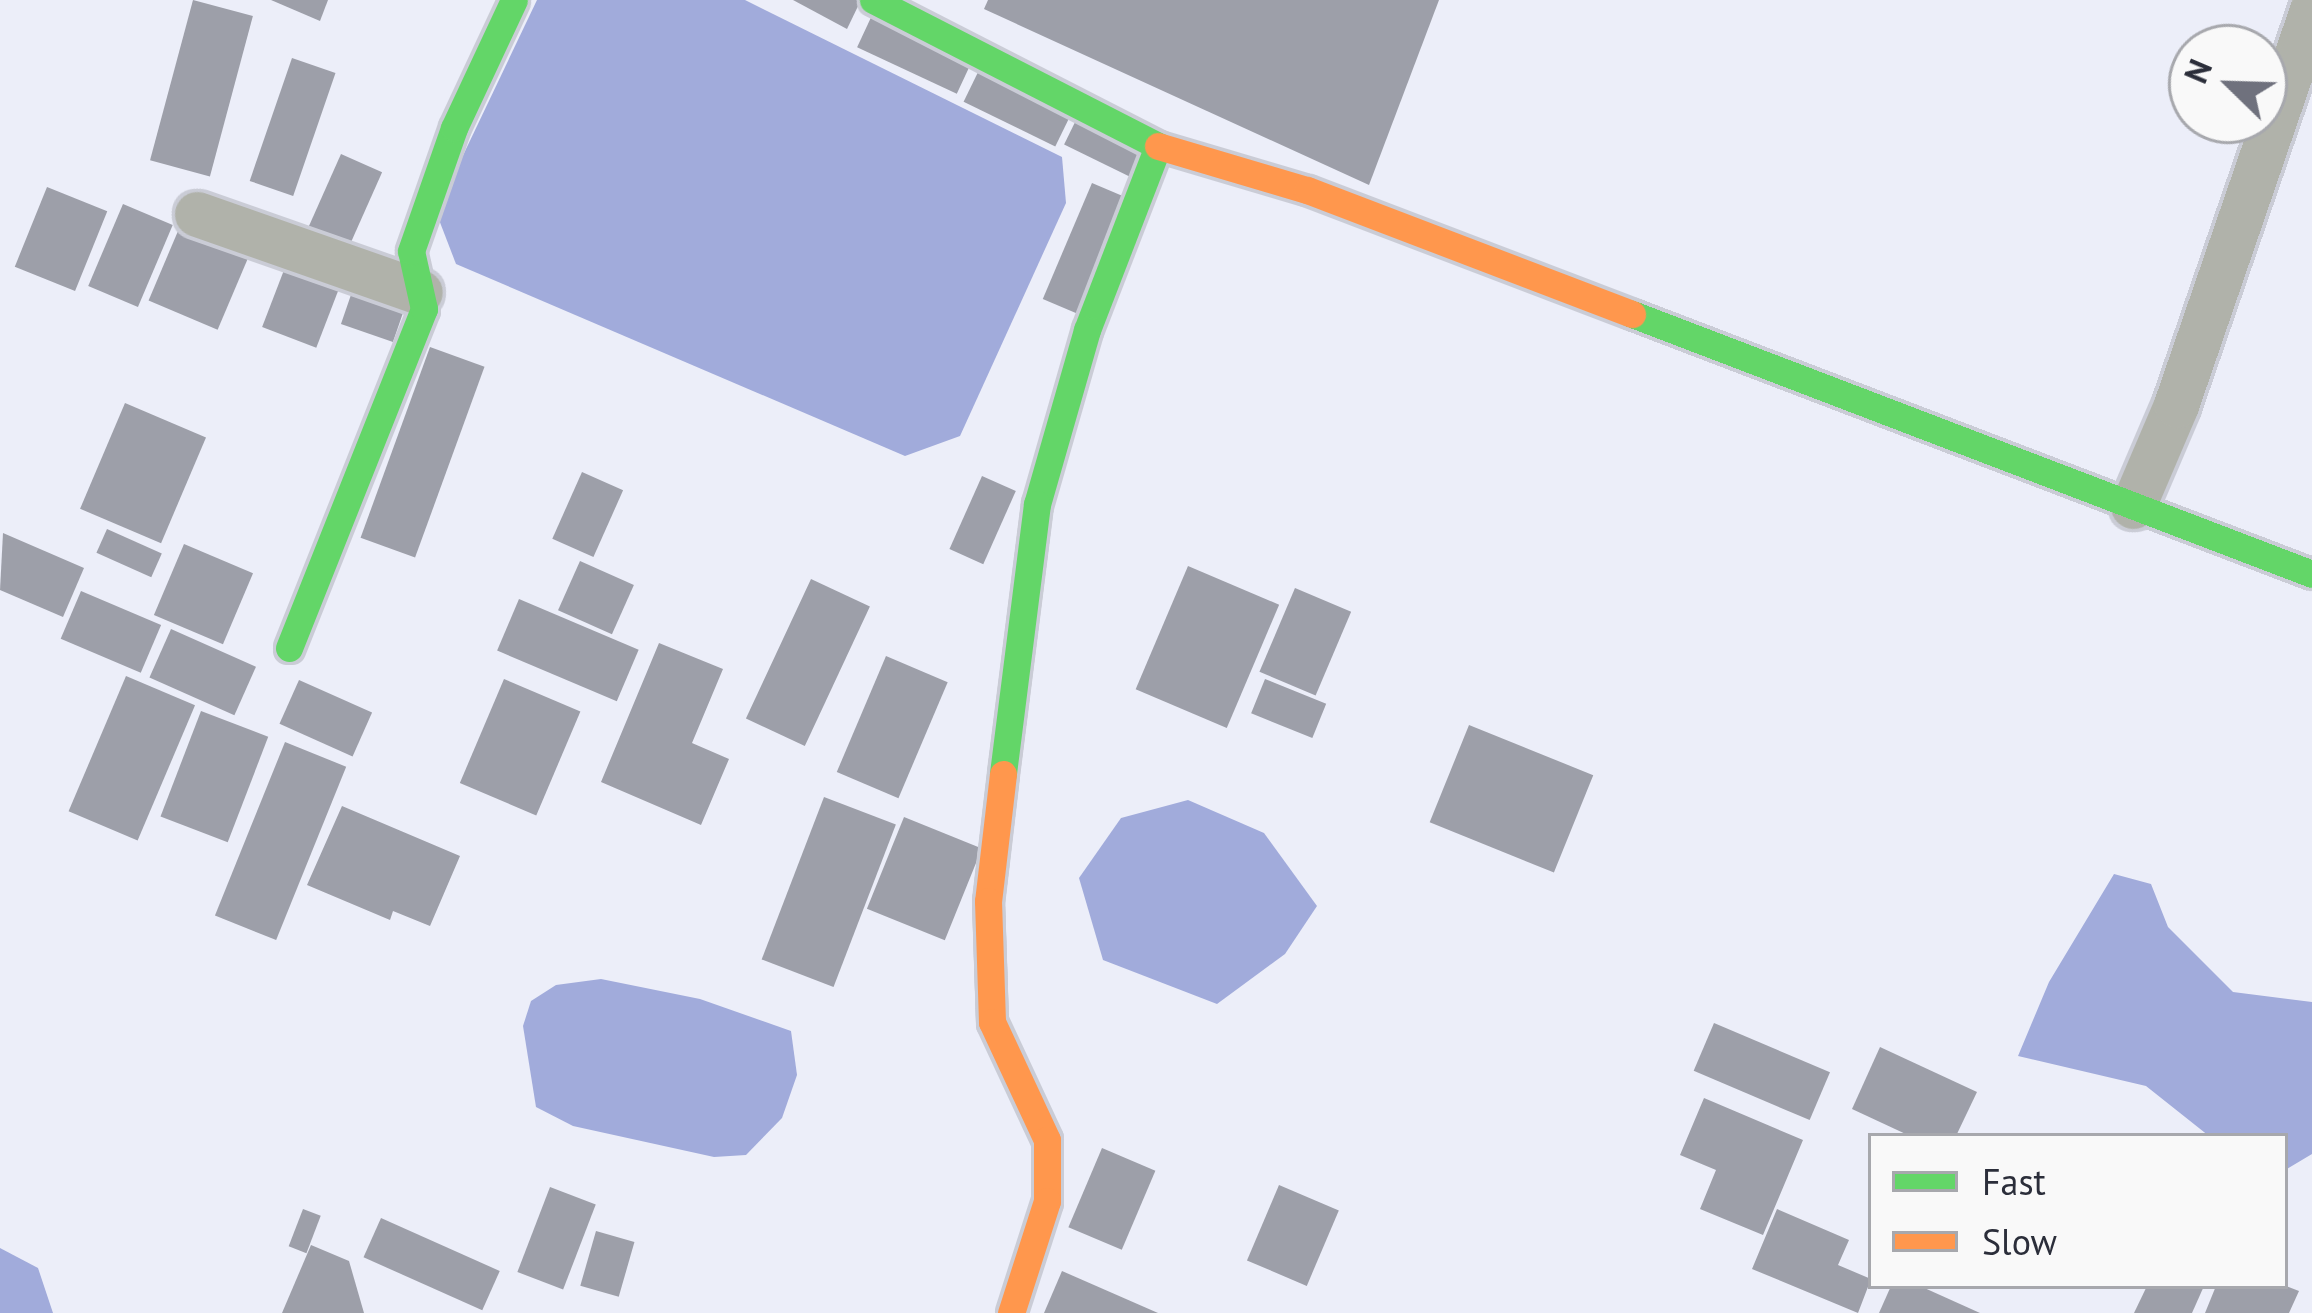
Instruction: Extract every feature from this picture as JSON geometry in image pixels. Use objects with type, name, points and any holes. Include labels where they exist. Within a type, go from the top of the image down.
[{"type":"street","points":[[289,648],[424,309],[411,250],[454,128],[514,0]]},
{"type":"street","points":[[874,0],[1158,146],[1307,190],[2312,574]]},
{"type":"street","points":[[2133,506],[2176,405],[2312,10]]},
{"type":"street","points":[[1011,1313],[1047,1181],[1047,1140],[992,1022],[988,901],[1037,504],[1087,330],[1158,146]]},
{"type":"street","points":[[197,214],[420,292]]},
{"type":"water","points":[[537,0],[745,0],[1062,157],[1066,203],[960,436],[905,456],[456,264],[436,212]]},
{"type":"water","points":[[1188,800],[1264,833],[1317,906],[1285,954],[1217,1004],[1103,960],[1079,878],[1121,818]]},
{"type":"water","points":[[2114,874],[2151,884],[2168,927],[2233,992],[2312,1002],[2312,1154],[2288,1168],[2288,1133],[2205,1133],[2146,1086],[2018,1056],[2049,982]]},
{"type":"water","points":[[601,979],[700,999],[791,1031],[797,1075],[782,1118],[746,1155],[714,1157],[573,1126],[536,1107],[523,1026],[531,1001],[556,985]]},
{"type":"water","points":[[0,1248],[38,1268],[53,1313],[0,1313]]},
{"type":"building","points":[[193,0],[253,16],[210,176],[150,160]]},
{"type":"building","points":[[271,0],[328,0],[320,21]]},
{"type":"building","points":[[793,0],[861,0],[847,29]]},
{"type":"building","points":[[988,0],[1439,0],[1369,185],[984,9]]},
{"type":"building","points":[[874,11],[974,57],[957,94],[857,47]]},
{"type":"building","points":[[292,58],[335,73],[293,196],[250,181]]},
{"type":"building","points":[[982,64],[1074,109],[1055,146],[964,102]]},
{"type":"building","points":[[1079,114],[1146,147],[1132,177],[1064,145]]},
{"type":"building","points":[[341,154],[382,172],[344,257],[303,239]]},
{"type":"building","points":[[1092,183],[1130,199],[1081,315],[1043,299]]},
{"type":"building","points":[[47,187],[107,211],[75,291],[15,267]]},
{"type":"building","points":[[123,204],[173,225],[138,307],[88,286]]},
{"type":"building","points":[[181,224],[250,253],[218,330],[149,300]]},
{"type":"building","points":[[289,257],[343,278],[316,348],[262,327]]},
{"type":"building","points":[[353,289],[405,307],[393,342],[341,324]]},
{"type":"building","points":[[430,347],[485,367],[415,558],[361,538]]},
{"type":"building","points":[[125,403],[206,437],[161,543],[80,509]]},
{"type":"building","points":[[582,472],[623,490],[593,557],[552,539]]},
{"type":"building","points":[[982,476],[1016,491],[983,564],[949,549]]},
{"type":"building","points":[[107,529],[162,553],[151,577],[96,553]]},
{"type":"building","points":[[3,533],[84,568],[63,617],[0,590]]},
{"type":"building","points":[[184,544],[253,573],[223,644],[154,615]]},
{"type":"building","points":[[580,561],[634,585],[612,634],[558,610]]},
{"type":"building","points":[[1188,566],[1279,605],[1227,728],[1136,689]]},
{"type":"building","points":[[811,579],[870,606],[805,746],[746,719]]},
{"type":"building","points":[[1295,588],[1351,612],[1316,696],[1259,672]]},
{"type":"building","points":[[81,591],[161,625],[141,673],[61,639]]},
{"type":"building","points":[[519,599],[639,650],[617,701],[497,651]]},
{"type":"building","points":[[171,629],[256,667],[234,715],[149,677]]},
{"type":"building","points":[[659,643],[723,669],[692,743],[729,759],[701,825],[601,782]]},
{"type":"building","points":[[886,656],[948,682],[898,798],[837,772]]},
{"type":"building","points":[[126,676],[195,705],[138,841],[69,811]]},
{"type":"building","points":[[504,679],[580,711],[536,815],[460,783]]},
{"type":"building","points":[[1265,679],[1326,704],[1312,738],[1251,713]]},
{"type":"building","points":[[299,680],[372,713],[353,756],[279,724]]},
{"type":"building","points":[[201,711],[268,737],[228,842],[161,816]]},
{"type":"building","points":[[1469,725],[1593,775],[1554,873],[1430,822]]},
{"type":"building","points":[[285,742],[346,767],[276,940],[215,915]]},
{"type":"building","points":[[824,797],[896,825],[834,987],[762,959]]},
{"type":"building","points":[[342,806],[460,856],[430,926],[393,911],[390,920],[307,885]]},
{"type":"building","points":[[904,817],[982,848],[945,940],[867,909]]},
{"type":"building","points":[[1714,1023],[1830,1072],[1810,1120],[1694,1071]]},
{"type":"building","points":[[1880,1047],[1977,1092],[1957,1133],[1904,1133],[1852,1109]]},
{"type":"building","points":[[1704,1098],[1803,1140],[1763,1235],[1700,1209],[1716,1170],[1680,1155]]},
{"type":"building","points":[[1102,1148],[1155,1171],[1122,1250],[1068,1227]]},
{"type":"building","points":[[1279,1185],[1339,1210],[1307,1286],[1247,1260]]},
{"type":"building","points":[[550,1187],[596,1205],[563,1290],[517,1272]]},
{"type":"building","points":[[303,1209],[321,1216],[306,1253],[289,1246]]},
{"type":"building","points":[[1777,1209],[1849,1240],[1838,1265],[1868,1278],[1868,1287],[1858,1313],[1752,1269]]},
{"type":"building","points":[[381,1218],[500,1271],[482,1310],[364,1257]]},
{"type":"building","points":[[596,1231],[634,1242],[619,1297],[580,1286]]},
{"type":"building","points":[[311,1245],[349,1261],[364,1313],[282,1313]]},
{"type":"building","points":[[1062,1271],[1158,1313],[1044,1313]]},
{"type":"building","points":[[2288,1287],[2299,1291],[2289,1313],[2205,1313],[2215,1289]]},
{"type":"building","points":[[1890,1289],[1927,1289],[1980,1313],[1879,1313]]},
{"type":"building","points":[[2146,1289],[2203,1289],[2192,1313],[2134,1313]]},
{"type":"traffic: fast","points":[[289,648],[424,309],[411,251],[454,128],[514,0]]},
{"type":"traffic: fast","points":[[873,0],[1158,146],[1087,330],[1037,504],[1003,774]]},
{"type":"traffic: fast","points":[[1632,314],[2312,574]]},
{"type":"traffic: slow","points":[[1158,146],[1307,190],[1632,314]]},
{"type":"traffic: slow","points":[[1003,774],[988,901],[992,1022],[1047,1140],[1047,1201],[1011,1313]]}]
